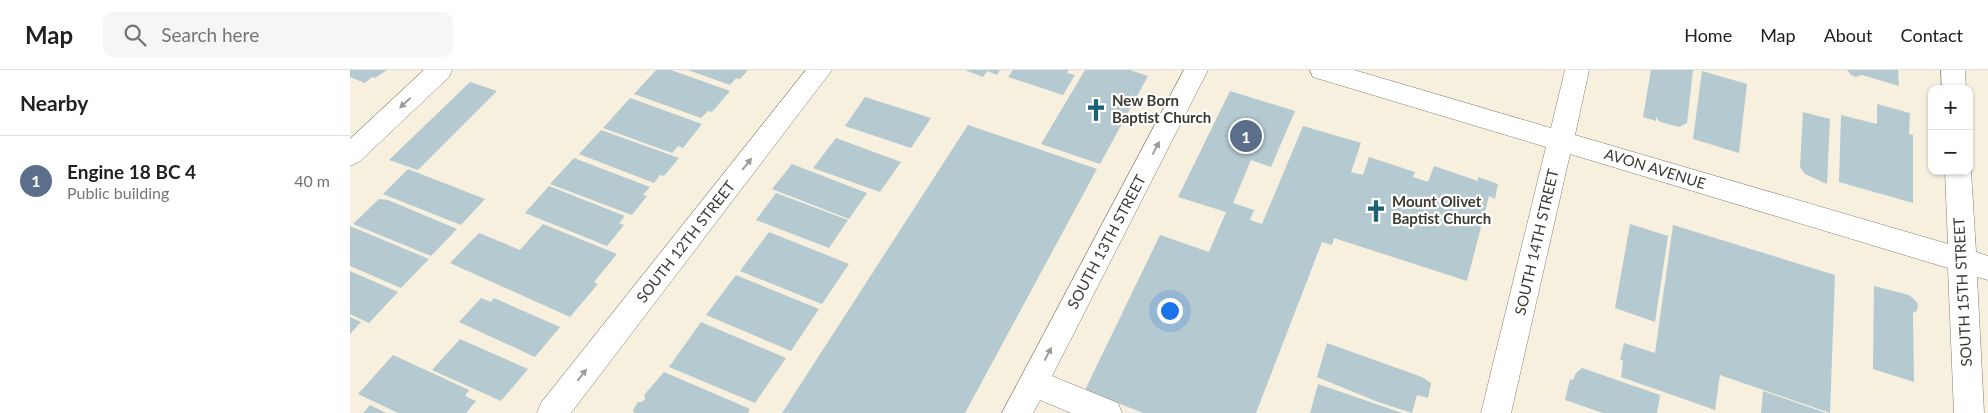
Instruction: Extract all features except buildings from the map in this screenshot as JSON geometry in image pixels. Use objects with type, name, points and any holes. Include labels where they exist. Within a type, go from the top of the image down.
[{"type":"street","points":[[350,155],[440,70]]},
{"type":"street","name":"SOUTH 12TH STREET","points":[[552,413],[820,70]]},
{"type":"street","name":"SOUTH 13TH STREET","points":[[1017,413],[1196,70]]},
{"type":"street","name":"AVON AVENUE","points":[[1322,70],[1975,264]]},
{"type":"street","name":"SOUTH 14TH STREET","points":[[1496,413],[1577,70]]},
{"type":"street","points":[[1953,70],[1954,85]]},
{"type":"street","name":"SOUTH 15TH STREET","points":[[1959,175],[1975,264],[1969,413]]},
{"type":"street","points":[[1033,383],[1106,413]]},
{"type":"place","name":"New Born Baptist Church","points":[[1096,110]]},
{"type":"place","name":"Engine 18 BC 4","points":[[1246,136]]},
{"type":"place","name":"Mount Olivet Baptist Church","points":[[1376,211]]}]
